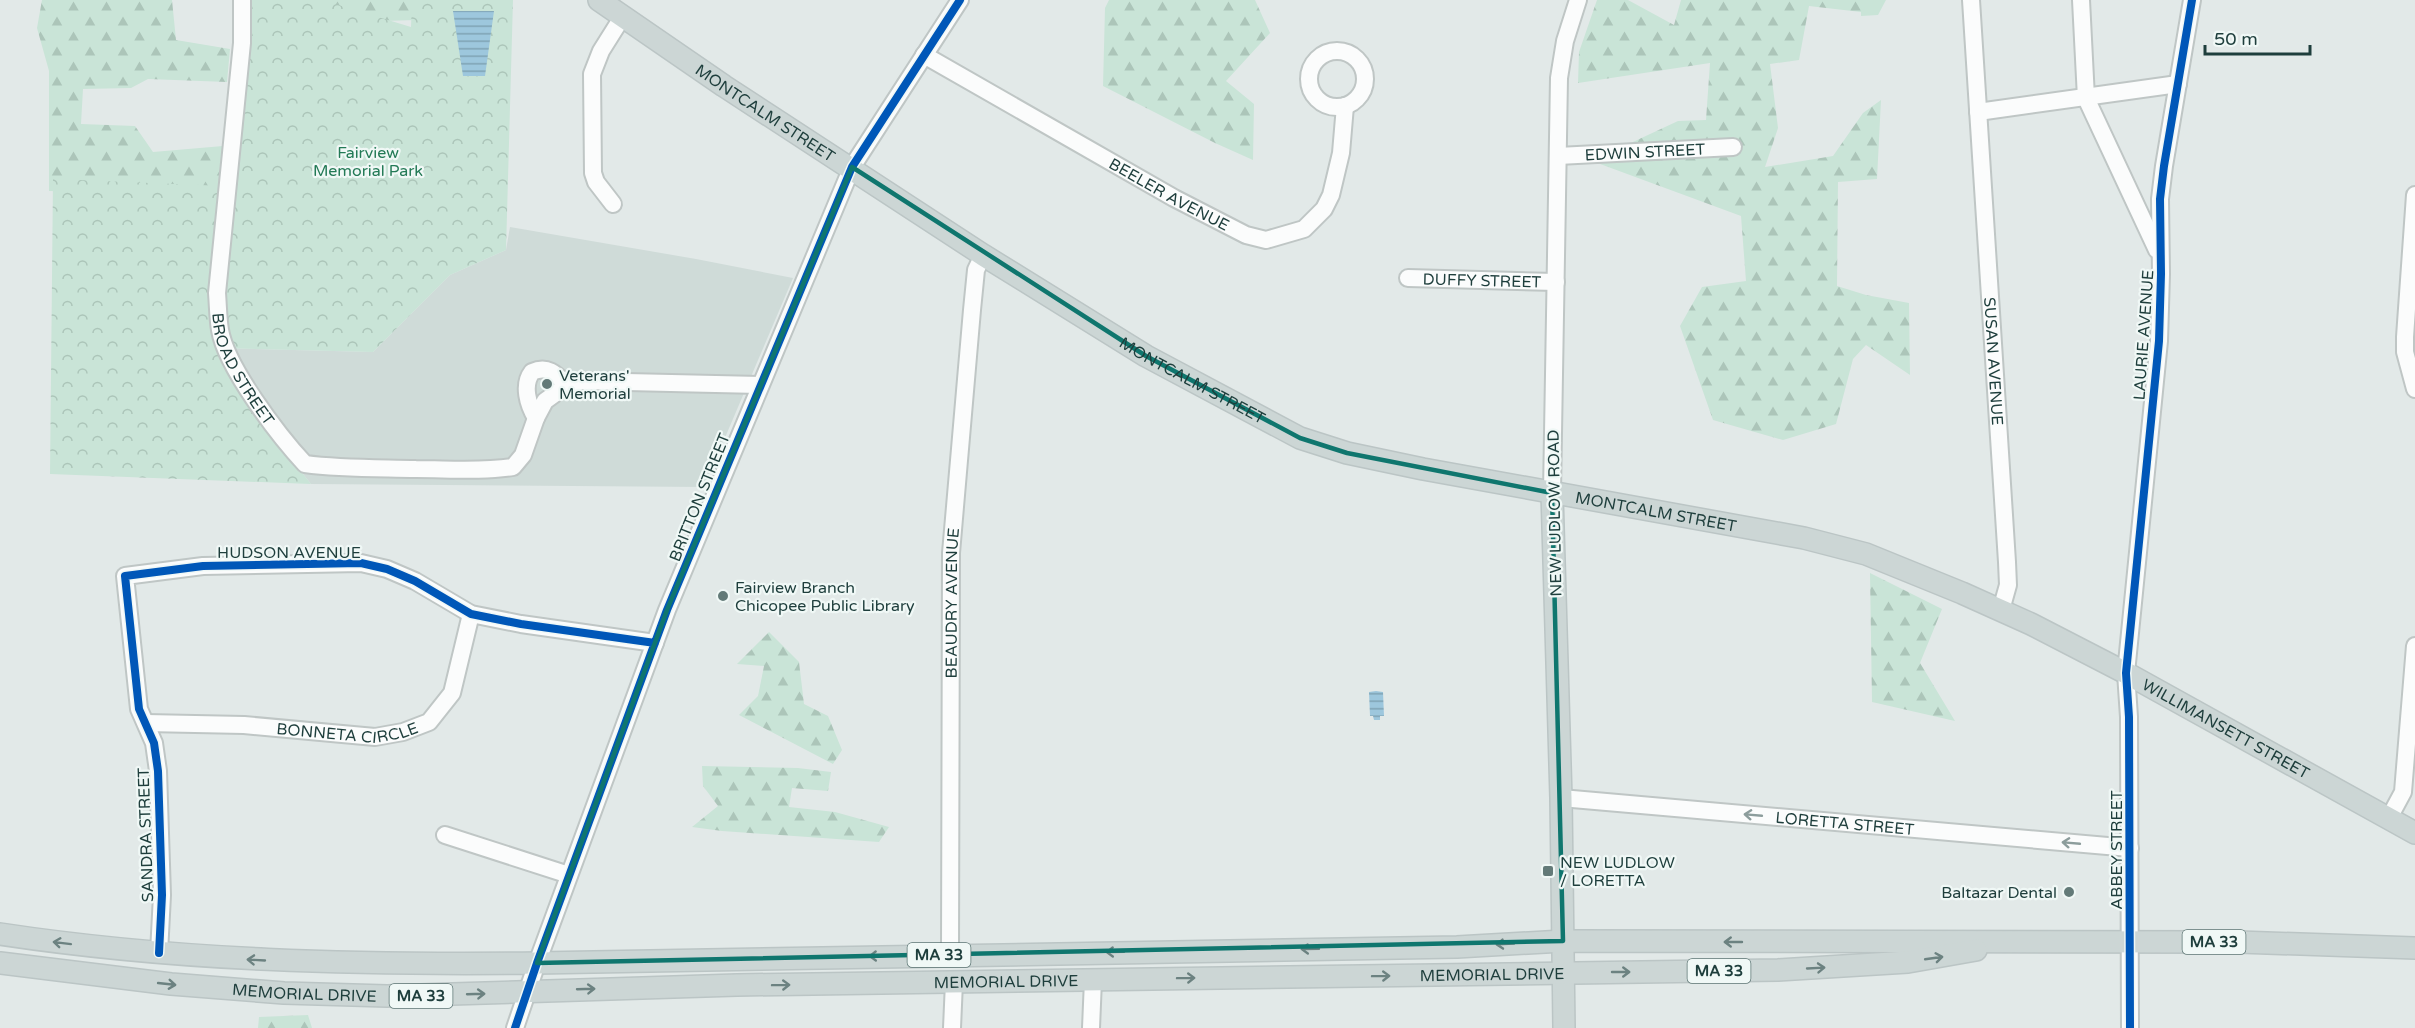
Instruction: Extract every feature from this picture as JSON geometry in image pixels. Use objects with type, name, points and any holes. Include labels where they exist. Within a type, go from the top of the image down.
[{"type":"main road","name":"MONTCALM STREET","points":[[599,0],[724,86],[852,167],[983,255],[1146,356],[1300,438],[1347,453],[1552,494],[1804,538],[1870,555]]},
{"type":"main road","name":"NEW LUDLOW ROAD","points":[[1552,494],[1561,798],[1564,1028]]},
{"type":"main road","name":"WILLIMANSETT STREET","points":[[1870,555],[2001,610],[2126,673],[2415,833]]},
{"type":"main road","name":"MEMORIAL DRIVE","points":[[0,934],[159,953],[327,962],[537,963],[950,954],[1457,947],[1563,941],[2291,943],[2415,948]]},
{"type":"main road","name":"MEMORIAL DRIVE","points":[[0,963],[171,984],[284,993],[387,996],[646,987],[1755,970],[1854,966],[1951,955],[2012,941]]},
{"type":"street","name":"BROAD STREET","points":[[242,0],[240,64],[218,293],[220,331],[231,361],[266,416],[305,464],[327,467],[498,470],[513,467],[523,454],[545,401],[567,385]]},
{"type":"street","name":"BRITTON STREET","points":[[515,1028],[655,643],[852,167],[960,0]]},
{"type":"street","name":"NEW LUDLOW ROAD","points":[[1552,494],[1561,60],[1567,30],[1578,0]]},
{"type":"street","name":"SUSAN AVENUE","points":[[1971,0],[2007,562],[2007,585],[2001,610]]},
{"type":"street","points":[[2081,0],[2086,98],[2161,257]]},
{"type":"street","name":"LAURIE AVENUE","points":[[2126,673],[2158,341],[2161,257],[2160,199],[2192,0]]},
{"type":"street","points":[[613,204],[592,173],[592,74],[601,51],[622,16]]},
{"type":"street","name":"BEELER AVENUE","points":[[924,55],[1174,198],[1246,236],[1266,240],[1304,229],[1324,209],[1331,195],[1341,153],[1345,106]]},
{"type":"street","points":[[1978,112],[2178,84]]},
{"type":"street","name":"EDWIN STREET","points":[[1558,156],[1733,147]]},
{"type":"street","points":[[2415,195],[2405,337],[2405,352],[2415,389]]},
{"type":"street","name":"BEAUDRY AVENUE","points":[[950,954],[951,553],[976,270],[983,255]]},
{"type":"street","name":"DUFFY STREET","points":[[1408,278],[1556,282]]},
{"type":"street","points":[[536,418],[527,396],[526,383],[532,372],[538,369],[550,371],[567,385],[582,381],[760,385]]},
{"type":"street","name":"HUDSON AVENUE","points":[[125,576],[203,566],[361,563],[387,569],[415,581],[471,614],[521,624],[655,643]]},
{"type":"street","name":"SANDRA STREET","points":[[125,576],[139,710],[154,743],[159,771],[162,895],[159,953]]},
{"type":"street","name":"BONNETA CIRCLE","points":[[146,723],[244,725],[375,737],[403,732],[429,722],[452,693],[471,614]]},
{"type":"street","points":[[2389,818],[2403,792],[2415,646]]},
{"type":"street","name":"ABBEY STREET","points":[[2126,673],[2130,848],[2130,1028]]},
{"type":"street","name":"LORETTA STREET","points":[[1561,798],[2130,848]]},
{"type":"street","points":[[445,835],[569,875]]},
{"type":"street","points":[[1091,1028],[1093,980]]},
{"type":"street","points":[[952,1028],[954,982]]},
{"type":"highlighted area","points":[[852,167],[1146,356],[1300,438],[1347,453],[1552,493],[1563,941],[537,963],[667,610]]},
{"type":"shaded area","points":[[510,227],[793,278],[704,487],[311,484],[255,414],[219,348],[373,352],[450,275],[506,250]]},
{"type":"green space","points":[[42,0],[172,0],[176,40],[230,49],[227,82],[148,79],[131,88],[83,89],[81,124],[135,126],[153,152],[223,146],[219,195],[49,191],[49,71],[37,28]]},
{"type":"green space","name":"Fairview Memorial Park","points":[[240,0],[322,0],[411,27],[412,0],[513,0],[506,250],[450,275],[373,352],[220,348],[255,414],[311,484],[50,474],[53,179],[224,186]]},
{"type":"green space","points":[[277,0],[423,0],[416,20],[351,22]]},
{"type":"green space","points":[[1109,0],[1255,0],[1270,33],[1226,81],[1254,104],[1253,160],[1103,86],[1105,8]]},
{"type":"green space","points":[[1597,0],[1628,0],[1674,25],[1681,0],[1886,0],[1878,15],[1861,16],[1861,12],[1809,6],[1799,60],[1770,64],[1778,128],[1765,167],[1833,156],[1863,113],[1881,100],[1877,179],[1838,182],[1837,286],[1866,295],[1909,303],[1910,375],[1866,345],[1853,359],[1836,424],[1783,440],[1713,420],[1680,326],[1702,287],[1746,281],[1741,216],[1592,161],[1678,121],[1706,120],[1710,63],[1578,83],[1579,52]]},
{"type":"green space","points":[[1870,573],[1942,609],[1920,663],[1955,721],[1872,702]]},
{"type":"green space","points":[[769,632],[799,662],[804,704],[828,716],[842,750],[833,764],[739,715],[758,696],[764,666],[737,664]]},
{"type":"green space","points":[[702,766],[798,768],[831,772],[828,791],[792,788],[789,807],[835,812],[889,827],[879,842],[692,827],[718,806],[703,786]]},
{"type":"green space","points":[[308,1015],[312,1028],[258,1028],[259,1017]]},
{"type":"water","points":[[453,11],[494,11],[485,76],[463,76]]},
{"type":"water","points":[[1369,692],[1383,692],[1384,716],[1380,716],[1380,720],[1374,720],[1373,716],[1370,716]]},
{"type":"cycle path","points":[[515,1028],[667,610],[852,167],[960,0]]},
{"type":"cycle path","points":[[2130,1028],[2129,717],[2126,673],[2159,341],[2160,199],[2192,0]]},
{"type":"cycle path","points":[[159,953],[162,895],[158,771],[154,743],[139,709],[125,576],[203,566],[361,563],[387,569],[415,581],[471,614],[521,624],[655,643]]},
{"type":"place","name":"Veterans' Memorial","points":[[547,384]]},
{"type":"place","name":"Fairview Branch Chicopee Public Library","points":[[723,596]]},
{"type":"place","name":"NEW LUDLOW / LORETTA","points":[[1548,871]]},
{"type":"place","name":"Baltazar Dental","points":[[2069,892]]}]
